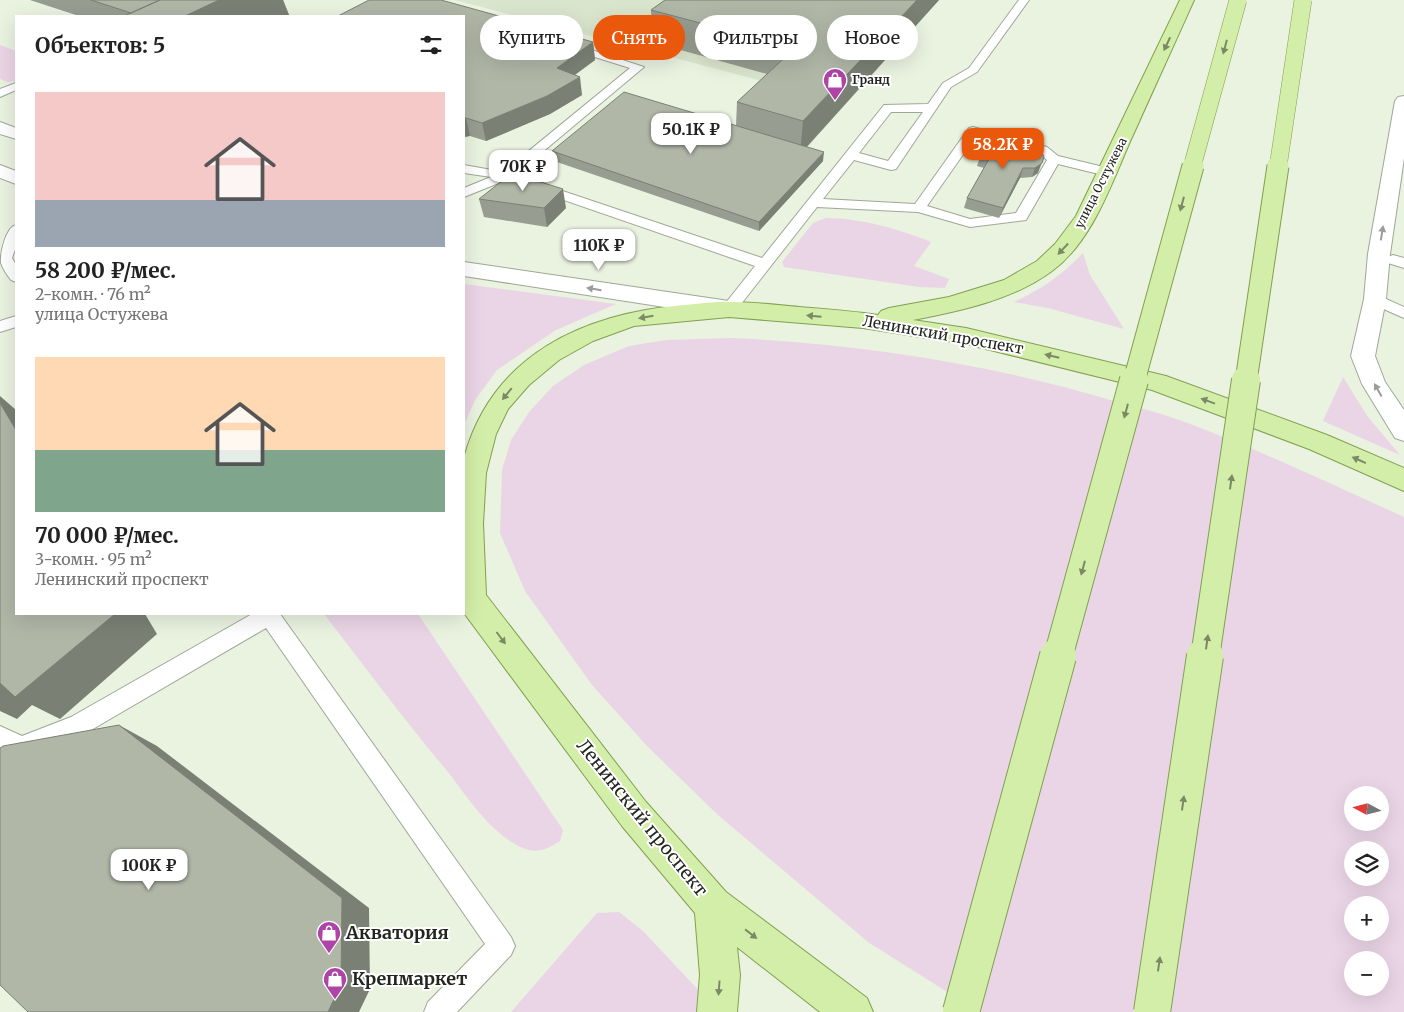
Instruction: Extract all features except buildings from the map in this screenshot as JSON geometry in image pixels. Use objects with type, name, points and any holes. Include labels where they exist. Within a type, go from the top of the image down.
[{"type":"main road","name":"улица Остужева","points":[[863,320],[921,312],[997,289],[1027,278],[1044,267],[1072,239],[1086,216],[1187,0]]},
{"type":"main road","points":[[961,1012],[1238,0]]},
{"type":"main road","points":[[1152,1012],[1303,0]]},
{"type":"main road","points":[[468,595],[469,523],[473,473],[483,434],[509,390],[551,354],[600,329],[631,319],[655,315],[729,309]]},
{"type":"main road","name":"Ленинский проспект","points":[[729,309],[863,320],[966,336],[1063,358],[1157,382],[1318,442],[1404,480]]},
{"type":"main road","name":"Ленинский проспект","points":[[468,595],[634,814],[713,905],[853,1012]]},
{"type":"main road","points":[[713,905],[720,975],[717,1012]]},
{"type":"street","points":[[1404,100],[1379,254],[1375,300],[1366,330],[1363,356],[1374,384],[1404,431]]},
{"type":"street","points":[[0,128],[15,134]]},
{"type":"street","points":[[0,171],[15,178]]},
{"type":"street","name":"Ленинский проспект","points":[[465,269],[729,309]]},
{"type":"lane","points":[[851,155],[891,166],[947,85],[972,70],[1024,0]]},
{"type":"lane","points":[[465,193],[506,176],[638,67],[583,50]]},
{"type":"lane","points":[[0,94],[15,86]]},
{"type":"lane","points":[[729,309],[888,108],[931,108]]},
{"type":"lane","points":[[919,208],[973,131],[1043,150],[1054,159],[1107,172]]},
{"type":"lane","points":[[813,203],[919,208],[970,222],[1021,217],[1054,159]]},
{"type":"lane","points":[[465,169],[506,176],[764,264]]},
{"type":"lane","points":[[15,232],[4,258],[15,275]]},
{"type":"lane","points":[[1375,300],[1404,313]]},
{"type":"lane","points":[[0,327],[15,321]]},
{"type":"lane","points":[[0,737],[21,748],[78,725],[268,615],[502,946],[438,1012]]},
{"type":"shaded area","points":[[455,0],[874,0],[859,15],[827,15],[827,46],[817,56],[817,15],[695,15],[695,60],[813,60],[785,87],[683,60],[685,60],[685,15],[593,15],[593,36],[583,34],[583,15],[512,15]]},
{"type":"shaded area","points":[[0,45],[15,51],[15,81],[7,82],[0,79]]},
{"type":"shaded area","points":[[826,218],[839,218],[879,225],[931,242],[914,266],[949,279],[945,288],[919,287],[784,267],[782,262],[813,223]]},
{"type":"shaded area","points":[[1083,253],[1090,275],[1124,329],[1048,308],[1014,302],[1051,281]]},
{"type":"shaded area","points":[[465,284],[616,304],[556,330],[497,370],[475,400],[465,423]]},
{"type":"shaded area","points":[[731,338],[780,341],[829,345],[926,358],[1022,377],[1182,421],[1266,455],[1404,517],[1404,1012],[979,1012],[868,942],[718,815],[648,747],[592,685],[525,591],[500,533],[502,470],[511,440],[529,412],[553,386],[584,365],[629,346],[666,340]]},
{"type":"shaded area","points":[[1343,377],[1368,417],[1400,455],[1323,421]]},
{"type":"shaded area","points":[[325,615],[419,615],[563,830],[560,841],[541,850],[533,851],[505,838],[474,806]]},
{"type":"shaded area","points":[[619,912],[643,931],[719,1012],[511,1012],[597,913]]},
{"type":"place","name":"Гранд","points":[[835,101]]},
{"type":"place","name":"Акватория","points":[[329,954]]},
{"type":"place","name":"Крепмаркет","points":[[335,1000]]}]
